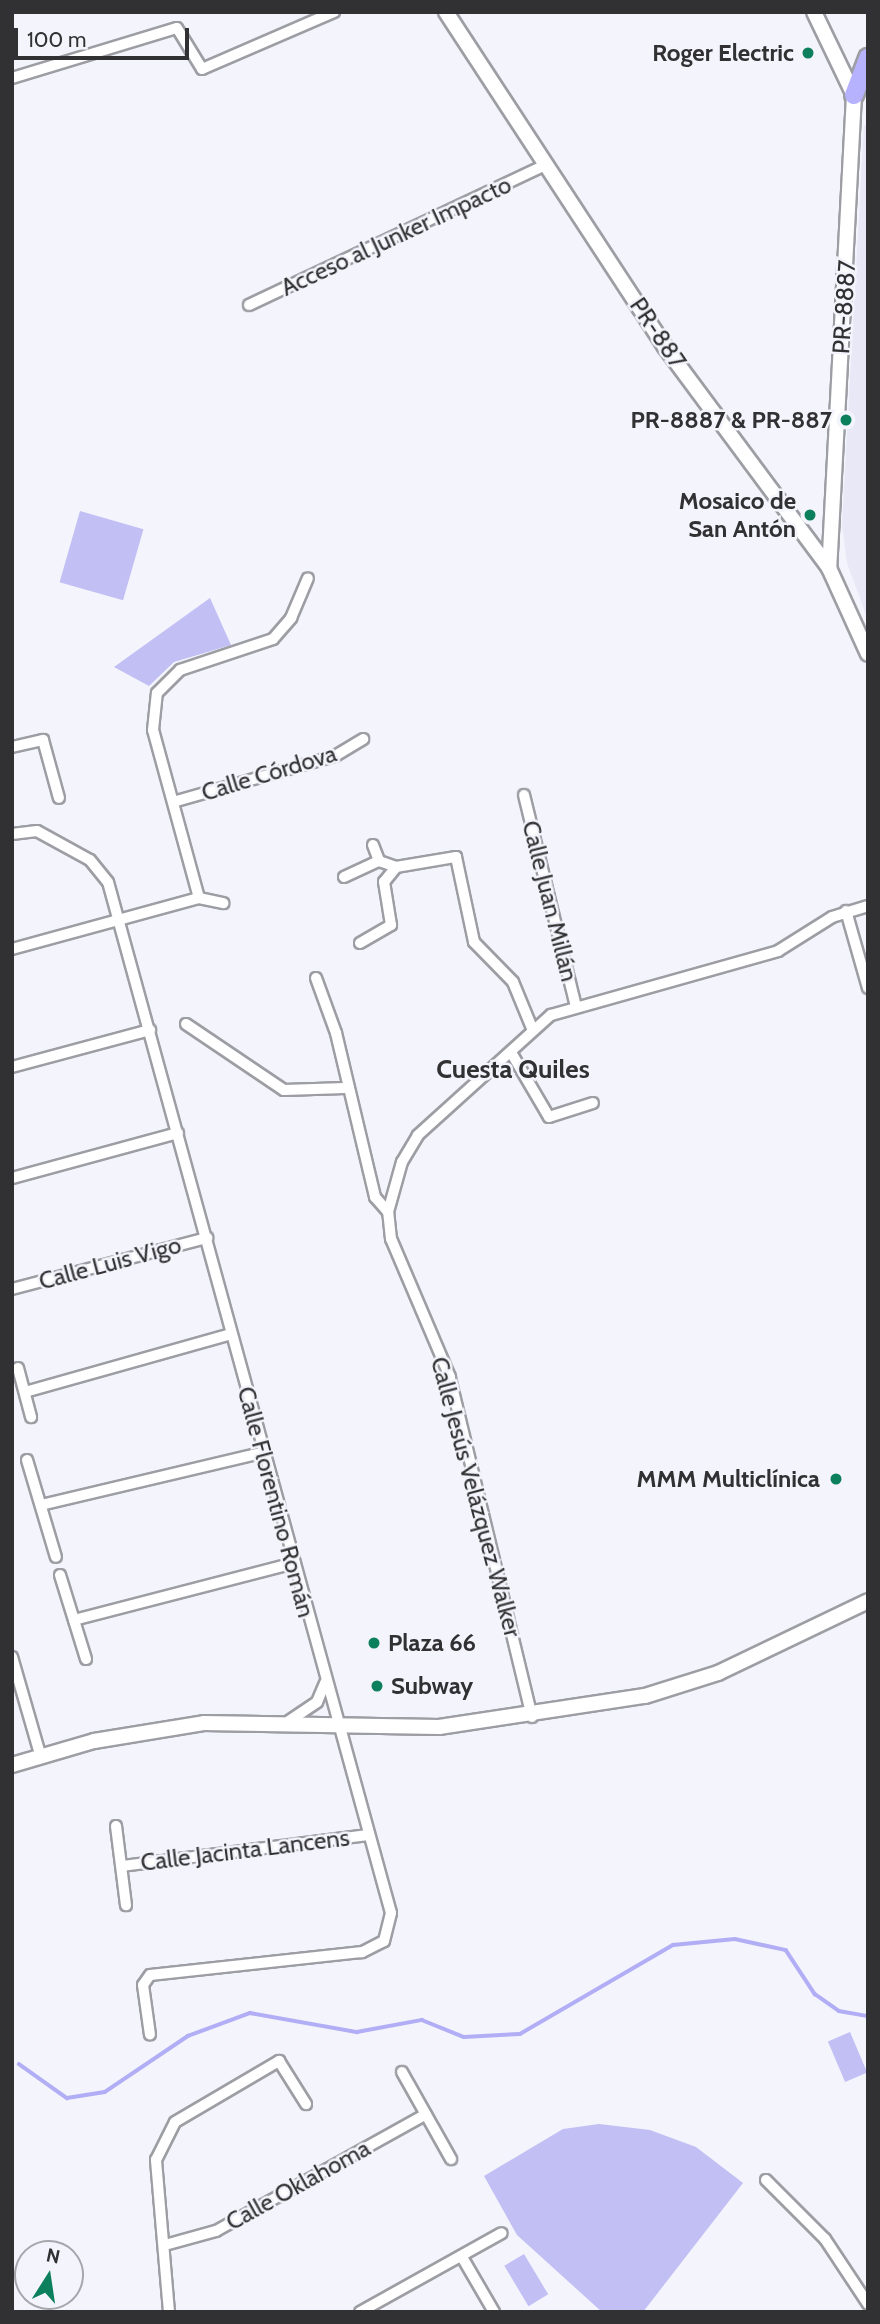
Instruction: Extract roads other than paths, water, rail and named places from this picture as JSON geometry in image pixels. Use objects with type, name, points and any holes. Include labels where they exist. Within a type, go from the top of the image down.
[{"type":"highway","points":[[854,95],[868,58]]},
{"type":"street","points":[[12,78],[177,28],[202,69],[334,12]]},
{"type":"street","name":"PR-887","points":[[446,12],[543,166],[665,347],[829,568],[868,654]]},
{"type":"street","name":"PR-8887","points":[[814,12],[854,95],[829,568]]},
{"type":"street","name":"Acceso al Junker Impacto","points":[[249,305],[543,166]]},
{"type":"street","points":[[200,898],[153,730],[157,693],[180,670],[273,639],[291,618],[308,578]]},
{"type":"street","name":"Calle Córdova","points":[[173,802],[335,756],[363,739]]},
{"type":"street","points":[[12,747],[43,740],[60,798]]},
{"type":"street","name":"Calle Juan Millán","points":[[524,795],[576,1006]]},
{"type":"street","name":"Calle Florentino Román","points":[[12,834],[37,831],[90,860],[108,882],[207,1238],[228,1335],[266,1452],[334,1720],[391,1913],[384,1941],[362,1952],[150,1975],[143,1985],[150,2035]]},
{"type":"street","points":[[373,845],[379,861]]},
{"type":"street","points":[[344,877],[379,861],[396,867],[456,857],[474,942],[513,982],[532,1028]]},
{"type":"street","points":[[360,943],[391,925],[384,882],[396,867]]},
{"type":"street","points":[[12,949],[200,898],[223,904]]},
{"type":"street","name":"Calle Jesús Velázquez Walker","points":[[532,1717],[450,1377],[391,1239],[388,1212],[402,1162],[418,1135],[512,1054],[532,1028],[576,1006],[778,951],[846,911],[868,906]]},
{"type":"street","points":[[846,911],[868,988]]},
{"type":"street","points":[[316,978],[336,1032],[345,1087],[375,1198],[388,1212]]},
{"type":"street","points":[[186,1024],[284,1090],[345,1087]]},
{"type":"street","points":[[12,1067],[150,1030]]},
{"type":"street","points":[[512,1054],[549,1117],[593,1103]]},
{"type":"street","points":[[12,1178],[178,1133]]},
{"type":"street","name":"Calle Luis Vigo","points":[[12,1289],[207,1238]]},
{"type":"street","points":[[25,1391],[228,1335]]},
{"type":"street","points":[[18,1368],[30,1416]]},
{"type":"street","points":[[41,1506],[266,1452]]},
{"type":"street","points":[[27,1460],[56,1558]]},
{"type":"street","points":[[74,1620],[295,1563]]},
{"type":"street","points":[[60,1575],[86,1659]]},
{"type":"street","points":[[12,1765],[40,1754],[204,1723],[334,1720],[439,1727],[532,1717],[645,1696],[718,1673],[868,1601]]},
{"type":"street","points":[[12,1657],[40,1754]]},
{"type":"street","points":[[289,1721],[317,1702],[325,1683]]},
{"type":"street","points":[[116,1826],[126,1905]]},
{"type":"street","name":"Calle Jacinta Lancens","points":[[122,1866],[369,1835]]},
{"type":"street","points":[[169,2312],[156,2160],[175,2122],[279,2061],[306,2104]]},
{"type":"street","points":[[402,2072],[451,2159]]},
{"type":"street","name":"Calle Oklahoma","points":[[165,2245],[216,2231],[426,2114]]},
{"type":"street","points":[[766,2180],[825,2239],[868,2304]]},
{"type":"street","points":[[360,2312],[502,2233]]},
{"type":"street","points":[[462,2257],[494,2312]]},
{"type":"waterway","points":[[19,2064],[67,2098],[105,2092],[188,2036],[250,2013],[357,2032],[422,2020],[464,2037],[520,2034],[673,1945],[735,1939],[786,1950],[815,1994],[839,2011],[868,2016]]},
{"type":"place","name":"Roger Electric","points":[[808,53]]},
{"type":"place","name":"PR-8887 & PR-887","points":[[846,420]]},
{"type":"place","name":"Mosaico de San Antón","points":[[810,515]]},
{"type":"place","name":"MMM Multiclínica","points":[[836,1479]]},
{"type":"place","name":"Plaza 66","points":[[374,1643]]},
{"type":"place","name":"Subway","points":[[377,1686]]},
{"type":"district","name":"Cuesta Quiles","points":[[513,1070]]}]
